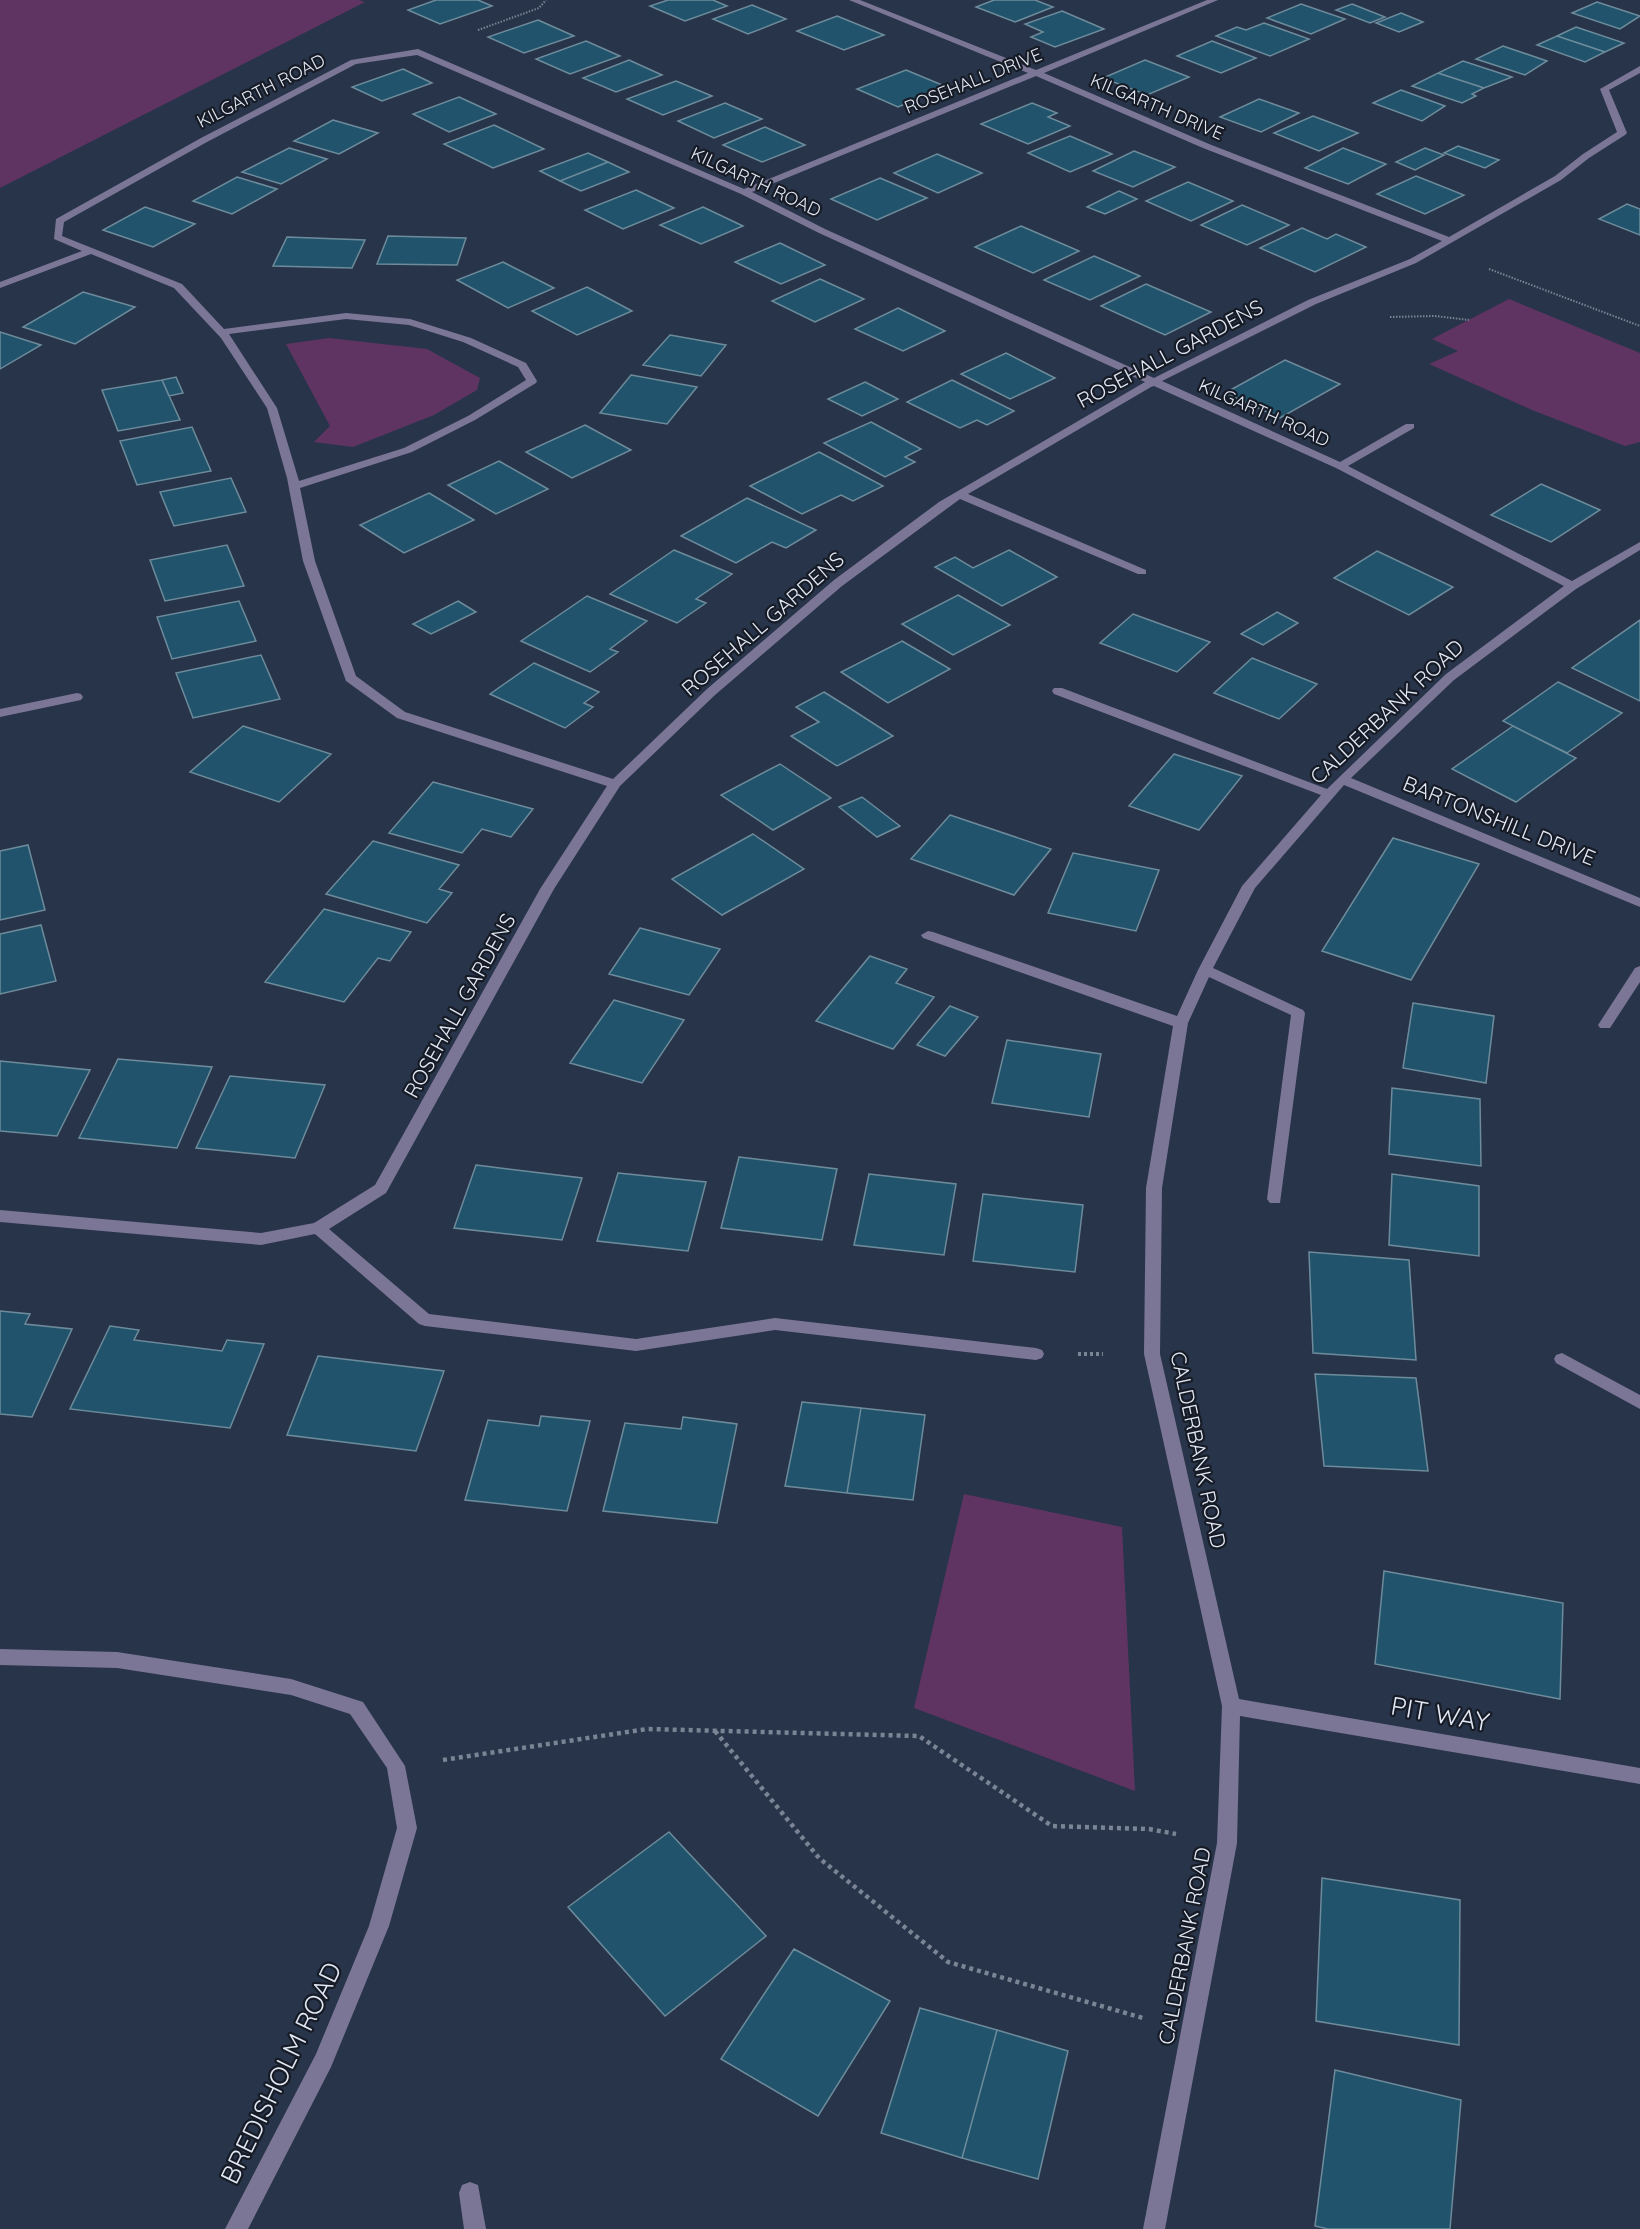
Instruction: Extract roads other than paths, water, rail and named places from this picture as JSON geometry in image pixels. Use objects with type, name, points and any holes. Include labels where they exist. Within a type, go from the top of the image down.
[{"type":"street","name":"KILGARTH DRIVE","points":[[853,0],[1037,72],[1206,146],[1449,240]]},
{"type":"street","name":"ROSEHALL DRIVE","points":[[744,192],[1214,0]]},
{"type":"street","name":"KILGARTH ROAD","points":[[91,251],[57,237],[59,221],[204,140],[354,62],[418,52],[744,192],[822,231],[1340,466],[1572,586]]},
{"type":"street","name":"ROSEHALL GARDENS","points":[[0,1216],[261,1239],[318,1228],[381,1189],[547,889],[615,784],[711,692],[838,583],[959,494],[1155,382],[1312,302],[1413,261],[1558,178],[1586,156],[1622,133],[1604,89],[1640,69]]},
{"type":"street","points":[[0,285],[91,251],[178,286],[222,332],[272,408],[294,486],[309,561],[350,678],[401,715],[615,784]]},
{"type":"street","points":[[222,332],[346,316],[410,322],[467,340],[522,366],[532,381],[490,409],[408,449],[294,486]]},
{"type":"street","points":[[1340,466],[1410,426]]},
{"type":"street","points":[[959,494],[1142,572]]},
{"type":"street","name":"CALDERBANK ROAD","points":[[1154,2229],[1227,1843],[1232,1706],[1152,1354],[1154,1188],[1181,1023],[1205,970],[1249,886],[1342,779],[1450,677],[1572,586],[1640,545]]},
{"type":"street","points":[[1058,691],[1329,794]]},
{"type":"street","points":[[0,713],[77,697]]},
{"type":"street","name":"BARTONSHILL DRIVE","points":[[1342,779],[1638,900]]},
{"type":"street","points":[[928,935],[1181,1023]]},
{"type":"street","points":[[1205,970],[1298,1013],[1275,1199]]},
{"type":"street","points":[[1605,1025],[1640,971]]},
{"type":"street","points":[[318,1228],[425,1320],[636,1345],[775,1324],[1036,1354]]},
{"type":"street","points":[[1562,1359],[1640,1403]]},
{"type":"street","name":"BREDISHOLM ROAD","points":[[0,1657],[117,1660],[291,1688],[356,1708],[396,1766],[407,1828],[379,1926],[324,2060],[236,2229]]},
{"type":"street","name":"PIT WAY","points":[[1232,1706],[1640,1776]]},
{"type":"street","points":[[470,2193],[475,2229]]}]
